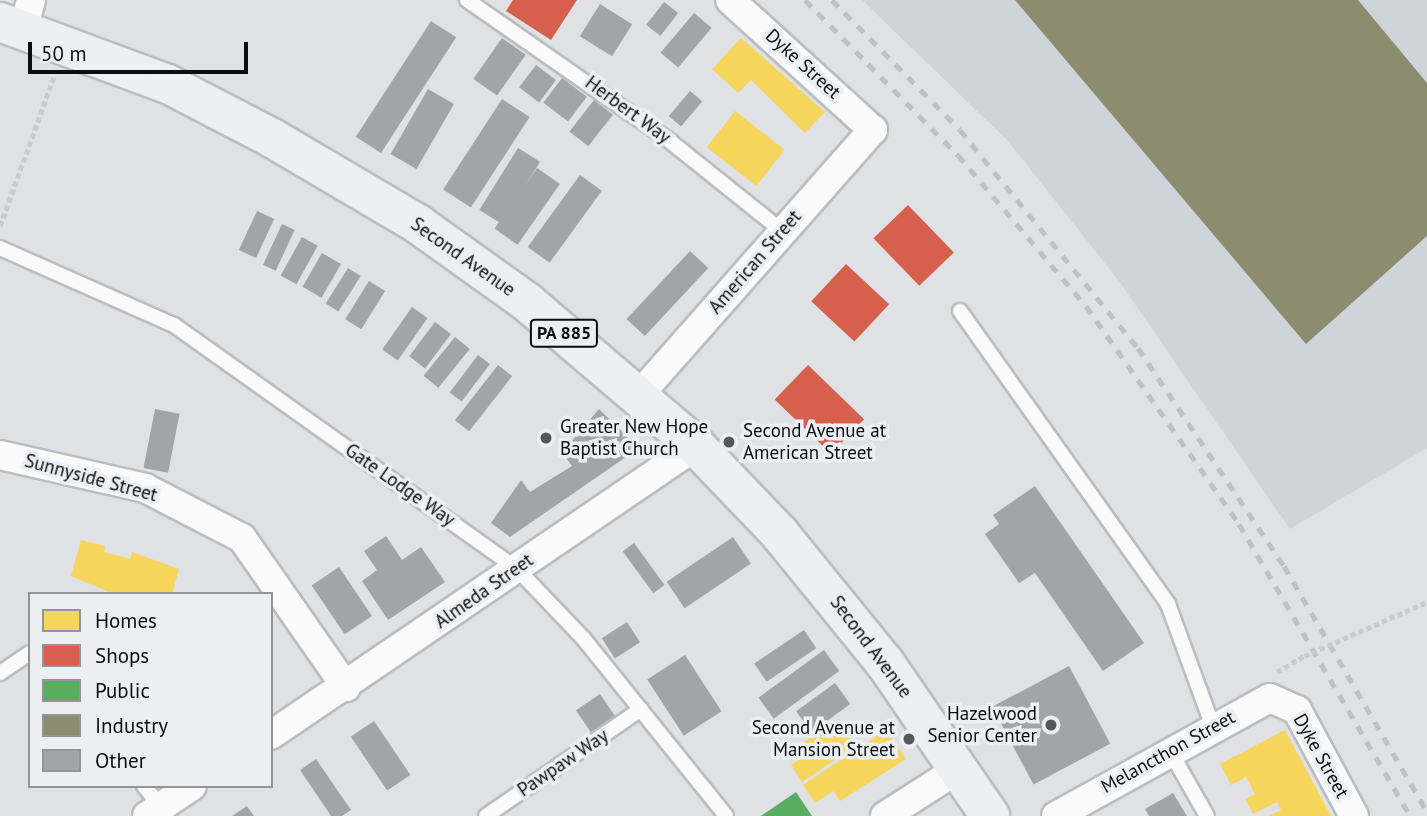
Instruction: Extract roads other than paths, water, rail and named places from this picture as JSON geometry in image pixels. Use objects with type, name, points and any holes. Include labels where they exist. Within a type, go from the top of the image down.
[{"type":"main road","name":"Second Avenue","points":[[18,18],[168,84],[356,186],[485,271],[639,395],[696,446],[835,598],[960,768],[990,816]]},
{"type":"street","name":"Dyke Street","points":[[730,0],[873,130]]},
{"type":"street","name":"American Street","points":[[639,395],[873,130]]},
{"type":"street","name":"Almeda Street","points":[[273,734],[346,687],[696,446]]},
{"type":"street","name":"Sunnyside Street","points":[[0,455],[145,488],[242,538],[346,687]]},
{"type":"street","name":"Dyke Street","points":[[1275,689],[1297,710],[1354,816]]},
{"type":"street","name":"Melancthon Street","points":[[1056,816],[1256,703],[1275,689]]},
{"type":"street","points":[[885,816],[960,768]]},
{"type":"street","points":[[151,803],[187,788]]},
{"type":"lane","name":"Herbert Way","points":[[467,0],[671,142],[782,231]]},
{"type":"lane","name":"Gate Lodge Way","points":[[0,248],[174,325],[516,568],[641,709],[726,816]]},
{"type":"lane","points":[[960,311],[1168,604],[1213,727]]},
{"type":"lane","points":[[0,673],[28,654]]},
{"type":"lane","name":"Pawpaw Way","points":[[486,816],[641,709]]},
{"type":"lane","points":[[1170,751],[1207,816]]},
{"type":"railway","points":[[805,0],[958,155],[1086,306],[1239,524],[1410,816]]},
{"type":"railway","points":[[832,0],[960,130],[1138,348],[1284,566],[1427,812]]},
{"type":"place","name":"Greater New Hope Baptist Church","points":[[546,438]]},
{"type":"place","name":"Second Avenue at American Street","points":[[729,442]]},
{"type":"place","name":"Hazelwood Senior Center","points":[[1051,725]]},
{"type":"place","name":"Second Avenue at Mansion Street","points":[[909,739]]}]
